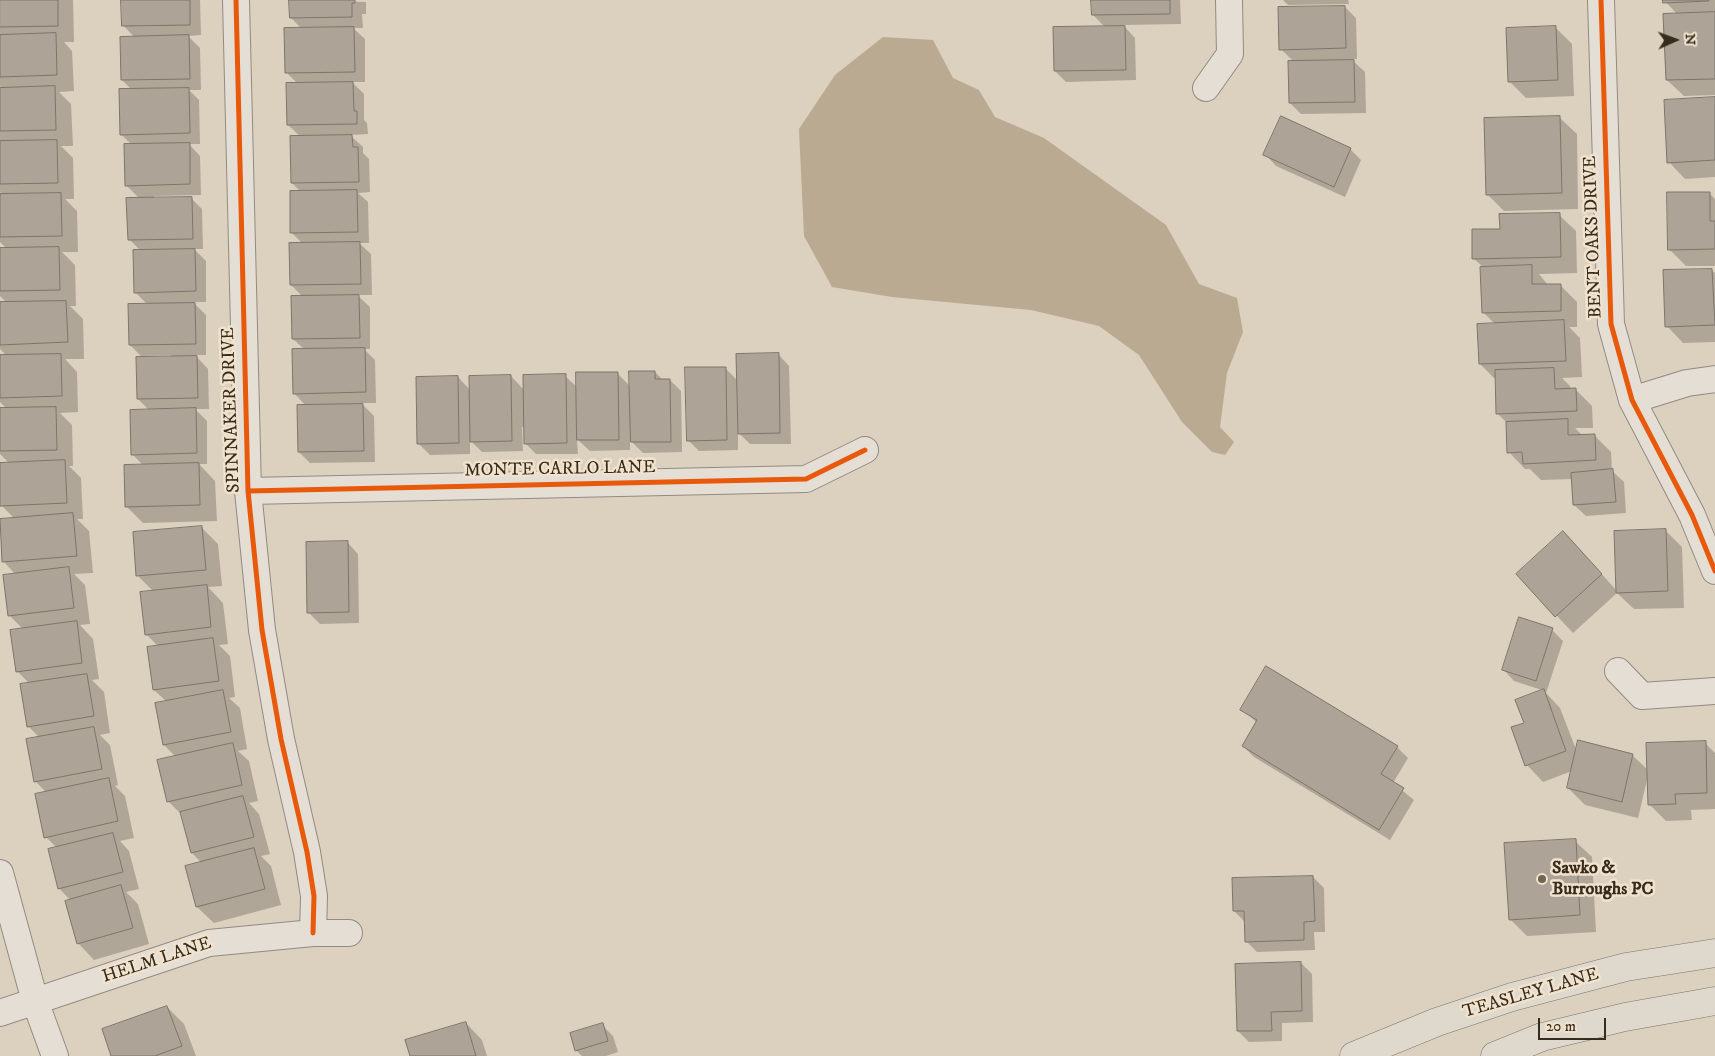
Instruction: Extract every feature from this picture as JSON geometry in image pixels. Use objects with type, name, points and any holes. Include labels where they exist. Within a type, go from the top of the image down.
[{"type":"main road","name":"TEASLEY LANE","points":[[1354,1056],[1437,1022],[1512,997],[1626,967],[1715,953]]},
{"type":"main road","points":[[1495,1056],[1542,1037],[1625,1017],[1715,1001]]},
{"type":"street","name":"SPINNAKER DRIVE","points":[[236,0],[248,491],[262,630],[281,739],[307,852],[314,896],[313,933]]},
{"type":"street","points":[[1206,88],[1230,54],[1229,0]]},
{"type":"street","name":"BENT OAKS DRIVE","points":[[1602,0],[1608,299],[1611,324],[1632,400],[1692,515],[1715,571]]},
{"type":"street","points":[[1632,400],[1688,383],[1715,378]]},
{"type":"street","name":"MONTE CARLO LANE","points":[[248,491],[806,479],[865,450]]},
{"type":"street","points":[[1618,672],[1642,696],[1715,691]]},
{"type":"street","points":[[0,873],[35,1001],[55,1056]]},
{"type":"street","name":"HELM LANE","points":[[0,1013],[209,943],[313,933],[349,933]]},
{"type":"shaded area","points":[[883,37],[933,40],[953,78],[979,90],[995,117],[1044,138],[1166,225],[1199,284],[1237,298],[1243,332],[1227,373],[1220,427],[1234,442],[1225,455],[1212,452],[1182,422],[1139,355],[1099,326],[1031,310],[892,297],[832,287],[804,236],[799,129],[835,75]]},
{"type":"building","points":[[0,0],[58,0],[58,26],[0,27]]},
{"type":"building","points":[[121,0],[190,0],[190,25],[122,26]]},
{"type":"building","points":[[289,0],[355,0],[355,3],[352,3],[352,17],[290,18]]},
{"type":"building","points":[[1091,0],[1170,0],[1170,14],[1092,15]]},
{"type":"building","points":[[1663,0],[1709,0],[1709,1],[1663,3]]},
{"type":"building","points":[[1345,6],[1346,48],[1279,50],[1278,7]]},
{"type":"building","points":[[1715,12],[1715,79],[1666,80],[1663,14]]},
{"type":"building","points":[[1125,26],[1126,70],[1054,71],[1053,27]]},
{"type":"building","points":[[1556,26],[1558,80],[1508,82],[1506,28]]},
{"type":"building","points":[[354,27],[355,72],[285,73],[284,28]]},
{"type":"building","points":[[56,33],[57,75],[0,77],[0,35]]},
{"type":"building","points":[[189,35],[190,79],[121,80],[120,37]]},
{"type":"building","points":[[1354,60],[1355,102],[1289,103],[1288,61]]},
{"type":"building","points":[[353,82],[354,111],[357,111],[357,124],[287,125],[286,83]]},
{"type":"building","points":[[55,86],[56,130],[0,131],[0,88]]},
{"type":"building","points":[[189,88],[190,133],[120,135],[119,89]]},
{"type":"building","points":[[1715,97],[1715,160],[1667,163],[1664,100]]},
{"type":"building","points":[[1281,116],[1351,148],[1334,187],[1263,155]]},
{"type":"building","points":[[1560,116],[1562,193],[1486,195],[1484,118]]},
{"type":"building","points":[[352,135],[353,147],[358,147],[359,182],[291,183],[290,136]]},
{"type":"building","points":[[57,140],[58,183],[0,184],[0,141]]},
{"type":"building","points":[[190,143],[190,184],[125,186],[124,144]]},
{"type":"building","points":[[357,190],[358,232],[290,233],[290,191]]},
{"type":"building","points":[[1667,192],[1710,192],[1710,221],[1715,221],[1715,249],[1668,250]]},
{"type":"building","points":[[61,193],[62,236],[0,237],[0,194]]},
{"type":"building","points":[[192,197],[193,239],[128,240],[126,198]]},
{"type":"building","points":[[1560,213],[1561,257],[1472,259],[1472,229],[1500,229],[1499,214]]},
{"type":"building","points":[[360,242],[361,284],[290,285],[289,243]]},
{"type":"building","points":[[59,247],[60,290],[0,291],[0,248]]},
{"type":"building","points":[[195,249],[196,291],[134,293],[133,250]]},
{"type":"building","points":[[1532,265],[1532,284],[1561,284],[1561,311],[1482,313],[1480,267]]},
{"type":"building","points":[[1712,269],[1715,325],[1665,327],[1663,270]]},
{"type":"building","points":[[359,295],[360,338],[292,339],[291,296]]},
{"type":"building","points":[[66,301],[68,342],[0,345],[0,302]]},
{"type":"building","points":[[195,303],[196,344],[129,345],[128,304]]},
{"type":"building","points":[[1564,320],[1566,361],[1479,364],[1477,324]]},
{"type":"building","points":[[365,348],[366,392],[293,394],[292,349]]},
{"type":"building","points":[[779,353],[780,433],[738,434],[736,354]]},
{"type":"building","points":[[61,354],[62,396],[0,398],[0,355]]},
{"type":"building","points":[[197,356],[198,398],[137,399],[136,357]]},
{"type":"building","points":[[685,367],[726,367],[727,440],[687,441]]},
{"type":"building","points":[[1554,368],[1555,389],[1576,388],[1577,411],[1496,414],[1495,370]]},
{"type":"building","points":[[629,371],[655,371],[655,379],[670,379],[671,442],[631,442]]},
{"type":"building","points":[[576,372],[618,372],[619,440],[577,440]]},
{"type":"building","points":[[566,374],[567,443],[524,444],[523,375]]},
{"type":"building","points":[[511,375],[512,441],[470,442],[469,376]]},
{"type":"building","points":[[458,376],[459,443],[417,444],[416,377]]},
{"type":"building","points":[[363,404],[364,451],[298,452],[297,405]]},
{"type":"building","points":[[56,407],[57,450],[0,451],[0,408]]},
{"type":"building","points":[[196,408],[197,453],[131,455],[130,410]]},
{"type":"building","points":[[1568,419],[1568,435],[1595,434],[1596,460],[1523,464],[1522,452],[1507,453],[1506,422]]},
{"type":"building","points":[[65,460],[67,503],[0,506],[0,463]]},
{"type":"building","points":[[199,463],[200,505],[125,507],[124,465]]},
{"type":"building","points":[[1613,469],[1616,502],[1573,505],[1571,473]]},
{"type":"building","points":[[73,513],[77,556],[2,562],[0,519]]},
{"type":"building","points":[[202,526],[206,570],[136,576],[133,532]]},
{"type":"building","points":[[1666,529],[1668,591],[1616,593],[1614,531]]},
{"type":"building","points":[[1563,531],[1602,574],[1555,617],[1516,574]]},
{"type":"building","points":[[348,541],[349,612],[307,613],[306,542]]},
{"type":"building","points":[[69,567],[74,608],[8,616],[3,575]]},
{"type":"building","points":[[207,585],[211,627],[145,635],[140,592]]},
{"type":"building","points":[[1519,617],[1553,628],[1536,681],[1502,670]]},
{"type":"building","points":[[77,621],[82,663],[16,672],[10,630]]},
{"type":"building","points":[[213,638],[219,681],[153,690],[147,647]]},
{"type":"building","points":[[1266,666],[1398,746],[1381,774],[1404,788],[1379,830],[1242,746],[1257,720],[1240,710]]},
{"type":"building","points":[[87,674],[94,716],[27,727],[20,684]]},
{"type":"building","points":[[1544,689],[1566,751],[1525,766],[1511,727],[1524,723],[1515,700]]},
{"type":"building","points":[[223,690],[231,732],[163,745],[155,703]]},
{"type":"building","points":[[94,727],[102,769],[34,782],[26,739]]},
{"type":"building","points":[[1578,740],[1633,754],[1622,802],[1567,788]]},
{"type":"building","points":[[1706,741],[1707,793],[1675,794],[1676,804],[1648,805],[1646,743]]},
{"type":"building","points":[[233,743],[242,785],[167,802],[157,760]]},
{"type":"building","points":[[109,778],[118,821],[44,838],[35,794]]},
{"type":"building","points":[[243,796],[254,837],[191,853],[180,812]]},
{"type":"building","points":[[113,833],[123,872],[58,889],[48,849]]},
{"type":"building","name":"Sawko & Burroughs PC","points":[[1576,839],[1580,915],[1509,920],[1504,843]]},
{"type":"building","points":[[254,848],[265,889],[196,907],[185,866]]},
{"type":"building","points":[[1313,876],[1315,921],[1304,922],[1304,940],[1245,942],[1244,911],[1233,911],[1232,878]]},
{"type":"building","points":[[121,885],[133,928],[77,944],[65,901]]},
{"type":"building","points":[[1301,962],[1302,1011],[1271,1012],[1272,1031],[1237,1031],[1235,964]]},
{"type":"building","points":[[167,1006],[182,1046],[155,1056],[111,1056],[102,1029]]},
{"type":"building","points":[[466,1022],[476,1056],[410,1056],[405,1040]]},
{"type":"building","points":[[603,1023],[608,1041],[575,1051],[570,1033]]},
{"type":"cycle path","points":[[236,0],[248,491],[262,630],[281,739],[307,852],[314,896],[313,933]]},
{"type":"cycle path","points":[[1601,0],[1611,324],[1632,400],[1692,515],[1715,571]]},
{"type":"cycle path","points":[[248,491],[806,479],[865,450]]},
{"type":"place","name":"Sawko & Burroughs PC","points":[[1542,879]]}]
